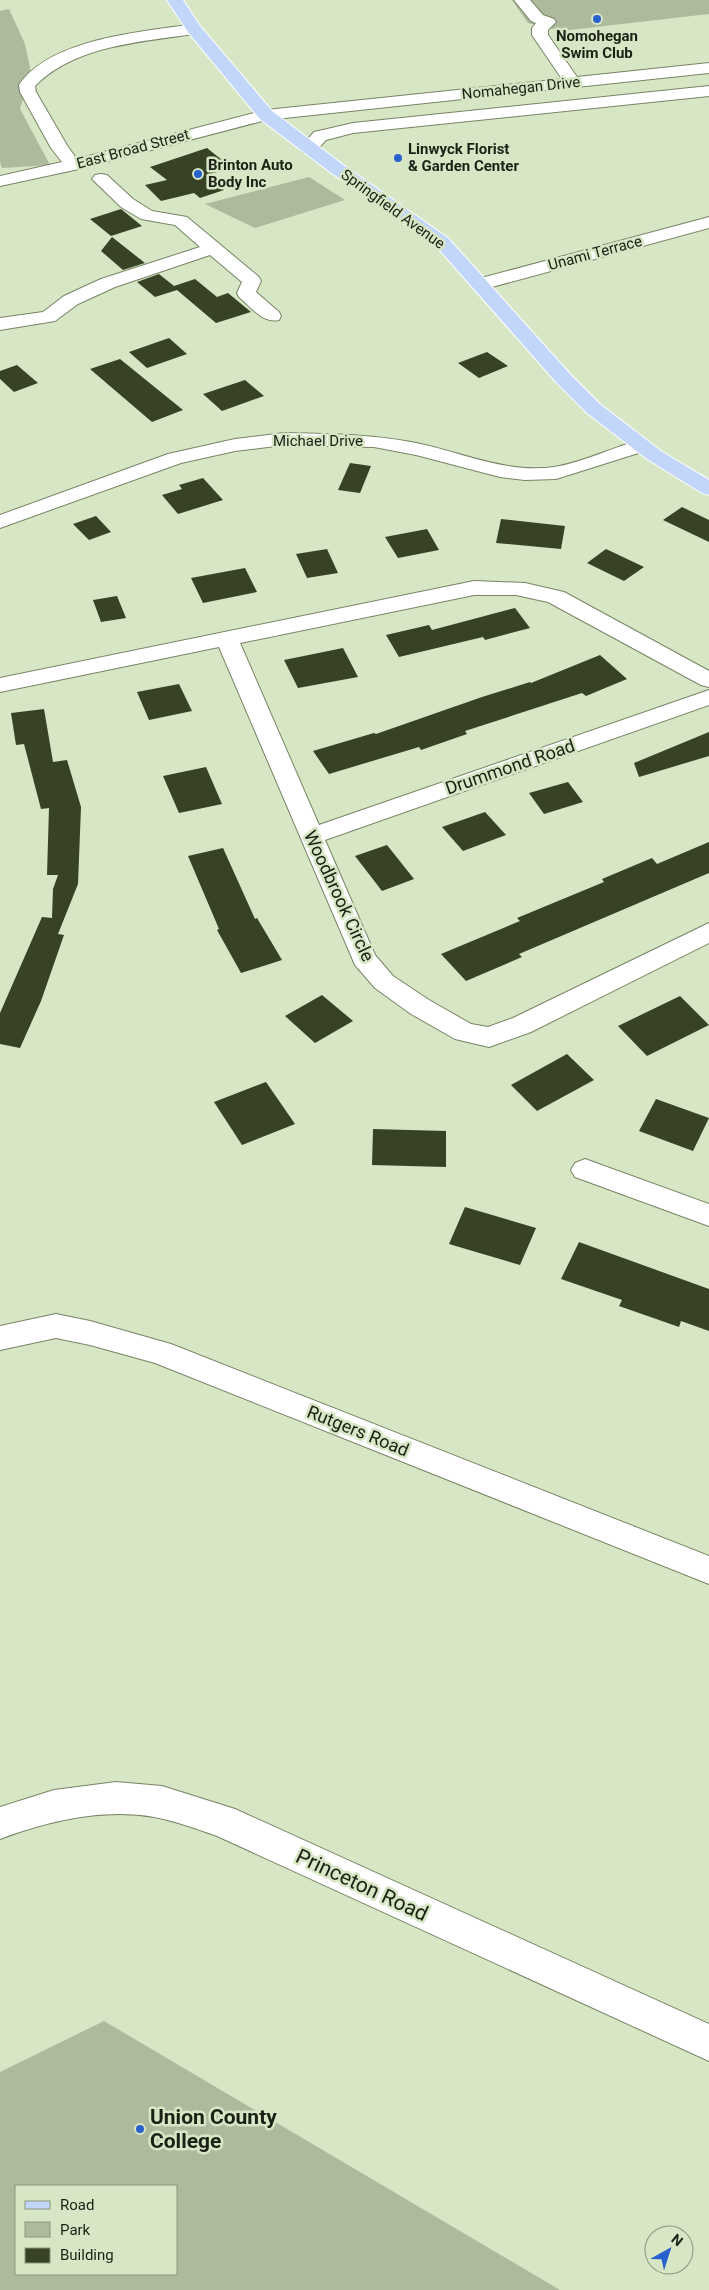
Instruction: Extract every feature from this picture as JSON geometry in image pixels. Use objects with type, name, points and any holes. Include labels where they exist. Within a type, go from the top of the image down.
[{"type":"main road","name":"Springfield Avenue","points":[[175,0],[194,29],[266,114],[309,148],[442,242],[563,378],[594,409],[641,446],[709,489]]},
{"type":"street","points":[[522,0],[536,18],[548,22],[540,28],[540,34],[572,82]]},
{"type":"street","points":[[73,165],[60,148],[28,92],[27,85],[33,76],[62,59],[110,43],[194,29]]},
{"type":"street","name":"Nomahegan Drive","points":[[266,114],[709,68]]},
{"type":"street","name":"Nomahegan Drive","points":[[309,148],[320,136],[353,128],[709,91]]},
{"type":"street","points":[[325,123],[322,116],[333,108]]},
{"type":"street","name":"Nomahegan Drive","points":[[266,114],[353,128]]},
{"type":"street","name":"East Broad Street","points":[[0,181],[73,165],[266,114]]},
{"type":"street","points":[[101,179],[127,203],[147,215],[181,221],[252,281],[246,293],[272,316]]},
{"type":"street","name":"Unami Terrace","points":[[481,284],[709,222]]},
{"type":"street","points":[[0,324],[48,317],[71,300],[108,283],[214,248]]},
{"type":"street","name":"Michael Drive","points":[[0,522],[175,458],[234,445],[284,438],[374,441],[418,449],[500,471],[525,474],[556,473],[641,446]]},
{"type":"street","points":[[0,685],[474,588],[510,587],[535,589],[556,597],[709,680]]},
{"type":"street","name":"Woodbrook Circle","points":[[227,639],[364,959],[384,982],[420,1007],[464,1032],[489,1037],[522,1025],[709,932]]},
{"type":"street","name":"Drummond Road","points":[[311,836],[709,697]]},
{"type":"street","points":[[585,1170],[709,1215]]},
{"type":"street","name":"Rutgers Road","points":[[0,1338],[56,1326],[90,1333],[161,1353],[709,1570]]},
{"type":"street","name":"Princeton Road","points":[[0,1823],[24,1813],[101,1798],[152,1800],[223,1821],[709,2043]]},
{"type":"green space","name":"Nomohegan Swim Club","points":[[512,0],[709,0],[709,14],[561,31],[528,23]]},
{"type":"green space","points":[[9,9],[25,44],[31,72],[20,109],[50,165],[2,168],[0,162],[0,11]]},
{"type":"green space","points":[[309,177],[345,200],[255,228],[205,204]]},
{"type":"green space","name":"Union County College","points":[[104,2021],[560,2290],[0,2290],[0,2072]]},
{"type":"building","points":[[207,148],[232,168],[206,175],[224,190],[200,198],[194,193],[161,201],[145,185],[167,180],[150,167]]},
{"type":"building","points":[[121,209],[142,226],[111,236],[90,219]]},
{"type":"building","points":[[112,237],[145,263],[123,270],[101,251]]},
{"type":"building","points":[[159,274],[174,286],[195,279],[217,297],[228,293],[251,312],[216,323],[177,290],[155,297],[137,282]]},
{"type":"building","points":[[169,338],[187,354],[147,368],[129,352]]},
{"type":"building","points":[[487,352],[508,366],[479,378],[458,363]]},
{"type":"building","points":[[120,359],[183,410],[152,422],[90,369]]},
{"type":"building","points":[[17,365],[38,383],[14,392],[0,379],[0,371]]},
{"type":"building","points":[[245,380],[264,396],[222,411],[203,394]]},
{"type":"building","points":[[350,463],[371,466],[360,493],[338,490]]},
{"type":"building","points":[[203,478],[223,500],[178,514],[162,495],[182,489],[179,485]]},
{"type":"building","points":[[682,507],[709,520],[709,542],[663,520]]},
{"type":"building","points":[[96,516],[111,532],[89,540],[73,524]]},
{"type":"building","points":[[501,519],[565,526],[561,549],[496,543]]},
{"type":"building","points":[[427,529],[439,550],[398,558],[385,537]]},
{"type":"building","points":[[327,549],[338,573],[307,578],[296,554]]},
{"type":"building","points":[[606,549],[644,567],[624,581],[587,563]]},
{"type":"building","points":[[245,568],[257,592],[203,603],[191,578]]},
{"type":"building","points":[[117,596],[126,618],[101,622],[93,600]]},
{"type":"building","points":[[515,608],[530,628],[485,640],[483,637],[399,657],[386,635],[429,625],[432,630]]},
{"type":"building","points":[[343,648],[358,677],[298,688],[284,660]]},
{"type":"building","points":[[600,655],[627,679],[586,696],[582,693],[465,731],[467,734],[421,750],[419,747],[329,774],[313,751],[376,734],[482,697],[531,683]]},
{"type":"building","points":[[179,684],[192,711],[149,720],[137,692]]},
{"type":"building","points":[[44,709],[53,762],[67,760],[81,807],[78,884],[58,934],[64,935],[41,1001],[20,1048],[0,1044],[0,1013],[42,917],[52,918],[53,889],[58,875],[47,875],[49,808],[41,809],[24,744],[16,745],[11,713]]},
{"type":"building","points":[[709,732],[709,756],[639,777],[634,763]]},
{"type":"building","points":[[206,767],[222,804],[179,813],[163,776]]},
{"type":"building","points":[[568,782],[583,802],[544,814],[529,793]]},
{"type":"building","points":[[485,812],[506,835],[463,851],[442,827]]},
{"type":"building","points":[[709,842],[709,873],[519,954],[522,957],[466,981],[441,954],[520,921],[517,918],[604,882],[602,879],[652,858],[657,864]]},
{"type":"building","points":[[387,845],[414,879],[382,891],[355,856]]},
{"type":"building","points":[[223,848],[255,919],[257,918],[282,960],[241,973],[217,930],[219,929],[188,856]]},
{"type":"building","points":[[322,995],[353,1021],[315,1043],[285,1016]]},
{"type":"building","points":[[680,996],[709,1025],[647,1056],[618,1026]]},
{"type":"building","points":[[567,1054],[594,1080],[537,1111],[511,1085]]},
{"type":"building","points":[[266,1082],[295,1124],[242,1145],[214,1102]]},
{"type":"building","points":[[656,1099],[709,1118],[693,1151],[639,1131]]},
{"type":"building","points":[[373,1129],[446,1131],[446,1167],[372,1165]]},
{"type":"building","points":[[465,1207],[536,1228],[520,1265],[449,1244]]},
{"type":"building","points":[[579,1242],[709,1289],[709,1331],[681,1321],[679,1327],[619,1306],[622,1300],[561,1279]]},
{"type":"place","name":"Nomohegan Swim Club","points":[[597,19]]},
{"type":"place","name":"Linwyck Florist & Garden Center","points":[[398,158]]},
{"type":"place","name":"Brinton Auto Body Inc","points":[[198,174]]},
{"type":"place","name":"Union County College","points":[[140,2129]]}]
